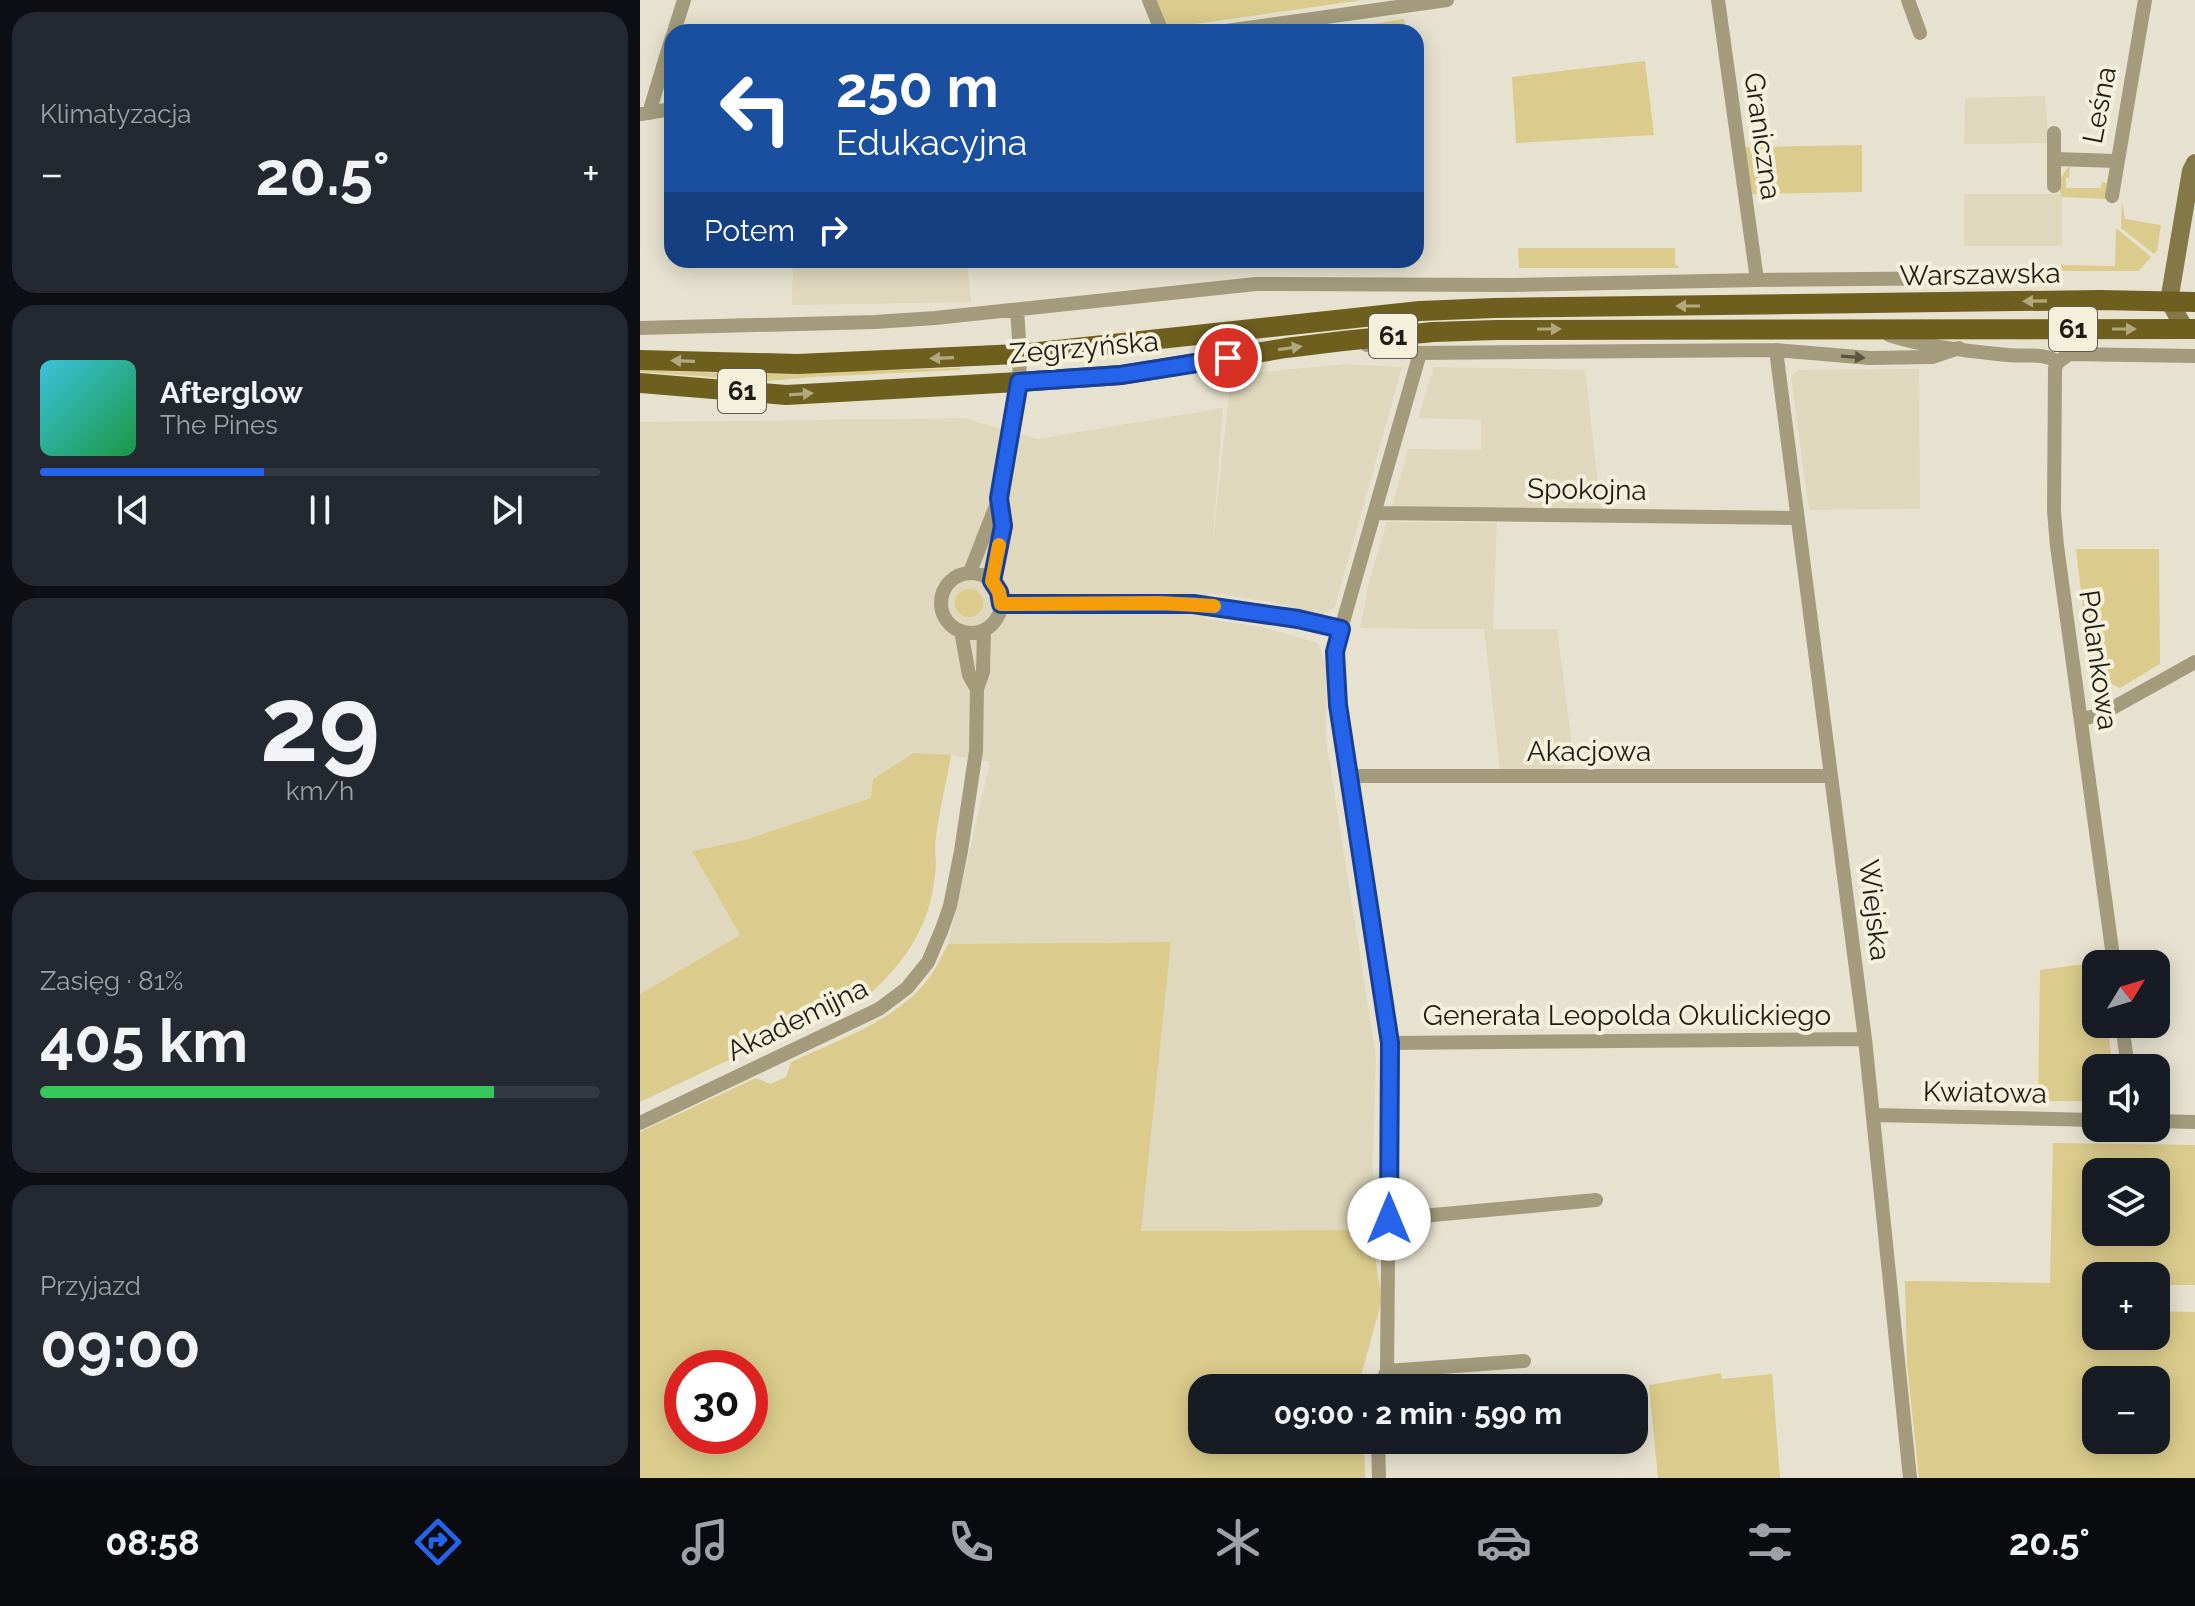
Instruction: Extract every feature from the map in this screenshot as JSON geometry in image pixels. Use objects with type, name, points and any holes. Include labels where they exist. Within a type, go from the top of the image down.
[{"type":"main road","name":"Warszawska","points":[[1766,306],[2100,300],[2195,303]]},
{"type":"main road","name":"Zegrzyńska","points":[[640,360],[798,364],[1020,354],[1420,311],[1766,306]]},
{"type":"main road","name":"Warszawska","points":[[1771,328],[2190,329]]},
{"type":"main road","name":"Zegrzyńska","points":[[640,383],[786,395],[1121,375],[1286,348],[1433,332],[1771,328]]},
{"type":"street","points":[[676,24],[684,0]]},
{"type":"street","points":[[1149,0],[1159,24]]},
{"type":"street","points":[[1270,24],[1412,2],[1447,0]]},
{"type":"street","name":"Graniczna","points":[[1718,0],[1757,280]]},
{"type":"street","points":[[1908,0],[1920,33]]},
{"type":"street","name":"Leśna","points":[[2055,159],[2116,161],[2145,0]]},
{"type":"street","points":[[664,59],[644,113],[664,110]]},
{"type":"street","points":[[2054,133],[2054,186]]},
{"type":"street","points":[[2112,196],[2116,161]]},
{"type":"street","points":[[2190,329],[2169,301],[2191,171],[2195,163]]},
{"type":"street","points":[[640,328],[875,322],[1256,284],[1513,285],[1978,278]]},
{"type":"street","points":[[2190,329],[2195,303]]},
{"type":"street","points":[[970,572],[999,498],[1019,382],[1017,310]]},
{"type":"street","points":[[1869,328],[1904,340],[2012,355],[2050,356],[2058,362],[2069,354],[2195,356]]},
{"type":"street","points":[[1343,341],[1420,353],[1776,350],[1870,358],[1932,357],[1959,348]]},
{"type":"street","name":"Wiejska","points":[[1776,350],[1865,1039],[1910,1478]]},
{"type":"street","points":[[1385,1374],[1390,1043],[1362,852],[1347,776],[1335,652],[1420,353]]},
{"type":"street","name":"Polankowa","points":[[2058,362],[2055,368],[2054,511],[2057,546],[2112,950]]},
{"type":"street","points":[[992,581],[1003,526],[999,498]]},
{"type":"street","name":"Spokojna","points":[[1375,513],[1798,518]]},
{"type":"street","points":[[970,572],[992,581],[999,592],[1001,604],[994,622],[984,630],[961,631],[944,618],[941,596],[953,578],[970,572]]},
{"type":"street","points":[[1001,604],[1193,604],[1298,619],[1341,629]]},
{"type":"street","name":"Akademijna","points":[[640,1123],[866,1017],[894,999],[920,973],[942,929],[956,878],[976,751],[977,689],[983,672],[984,630]]},
{"type":"street","name":"Akademijna","points":[[961,631],[969,675],[977,689]]},
{"type":"street","points":[[2081,719],[2100,715],[2195,662]]},
{"type":"street","name":"Akacjowa","points":[[1347,776],[1831,776]]},
{"type":"street","name":"Generała Leopolda Okulickiego","points":[[1390,1043],[1865,1039]]},
{"type":"street","name":"Kwiatowa","points":[[1873,1115],[2082,1120]]},
{"type":"street","points":[[2170,1121],[2195,1122]]},
{"type":"street","points":[[1389,1219],[1596,1200]]},
{"type":"street","points":[[1387,1371],[1524,1361]]},
{"type":"street","points":[[1378,1454],[1379,1478]]},
{"type":"street","points":[[1900,1478],[1910,1478]]},
{"type":"shaded area","points":[[1155,0],[1363,0],[1195,24],[1165,24]]},
{"type":"shaded area","points":[[1404,19],[1404,24],[1373,24]]},
{"type":"shaded area","points":[[1645,61],[1654,135],[1516,143],[1512,77]]},
{"type":"shaded area","points":[[2045,96],[2049,143],[1964,144],[1965,98]]},
{"type":"shaded area","points":[[1862,145],[1862,192],[1752,194],[1745,147]]},
{"type":"shaded area","points":[[2070,166],[2066,188],[2101,188],[2102,182],[2107,183],[2105,199],[2062,197],[2060,181]]},
{"type":"shaded area","points":[[1964,194],[2062,194],[2062,246],[1964,246]]},
{"type":"shaded area","points":[[2122,202],[2125,219],[2161,225],[2154,254],[2121,228]]},
{"type":"shaded area","points":[[2116,228],[2151,257],[2139,271],[2056,271],[2061,265],[2115,266]]},
{"type":"shaded area","points":[[1518,248],[1675,248],[1675,265],[1678,268],[1519,268]]},
{"type":"shaded area","points":[[793,268],[968,268],[971,302],[792,305]]},
{"type":"shaded area","points":[[1345,364],[1402,367],[1335,607],[1321,616],[1272,602],[1208,593],[1206,619],[1262,627],[1318,643],[1326,667],[1326,740],[1376,1056],[1371,1230],[1141,1231],[1171,942],[948,944],[990,762],[951,755],[914,754],[872,798],[745,840],[692,851],[740,935],[640,994],[640,422],[963,418],[1037,439],[1223,408],[1212,549],[1231,375]]},
{"type":"shaded area","points":[[1434,367],[1585,370],[1601,509],[1392,507],[1408,449],[1481,450],[1481,420],[1418,418]]},
{"type":"shaded area","points":[[960,368],[767,381],[640,372],[752,374]]},
{"type":"shaded area","points":[[1919,369],[1920,509],[1809,510],[1791,377],[1798,370]]},
{"type":"shaded area","points":[[1387,522],[1497,523],[1493,629],[1557,629],[1573,752],[1562,770],[1500,769],[1484,629],[1360,628],[1370,578]]},
{"type":"shaded area","points":[[2076,549],[2159,549],[2160,664],[2120,688],[2091,675]]},
{"type":"shaded area","points":[[969,589],[979,593],[983,603],[979,613],[969,617],[959,613],[955,603],[959,593]]},
{"type":"shaded area","points":[[914,753],[951,755],[936,834],[934,884],[925,919],[909,950],[872,992],[640,1102],[640,994],[740,935],[692,851],[745,840],[871,798],[873,779]]},
{"type":"shaded area","points":[[1171,942],[1141,1231],[1371,1230],[1382,1300],[1362,1374],[1188,1374],[1188,1454],[1364,1454],[1365,1478],[640,1478],[640,1132],[756,1078],[770,1084],[786,1077],[791,1062],[850,1036],[905,1003],[935,969],[948,944]]},
{"type":"shaded area","points":[[2082,964],[2082,1038],[2109,1038],[2111,1054],[2082,1054],[2082,1101],[2038,1101],[2040,970]]},
{"type":"shaded area","points":[[2053,1143],[2195,1145],[2195,1285],[2170,1285],[2170,1262],[2082,1262],[2082,1350],[2170,1350],[2170,1311],[2195,1312],[2195,1478],[1919,1478],[1907,1364],[1905,1281],[2050,1283]]},
{"type":"shaded area","points":[[1721,1373],[1722,1379],[1772,1374],[1780,1478],[1658,1478],[1649,1385]]},
{"type":"slow traffic","points":[[999,545],[992,581],[999,592],[1001,604],[1160,603],[1214,606]]},
{"type":"route","points":[[1228,358],[1121,375],[1019,382],[999,498],[1003,526],[992,581],[999,592],[1001,604],[1193,604],[1298,619],[1341,629],[1335,652],[1338,705],[1390,1043],[1389,1219]]}]
